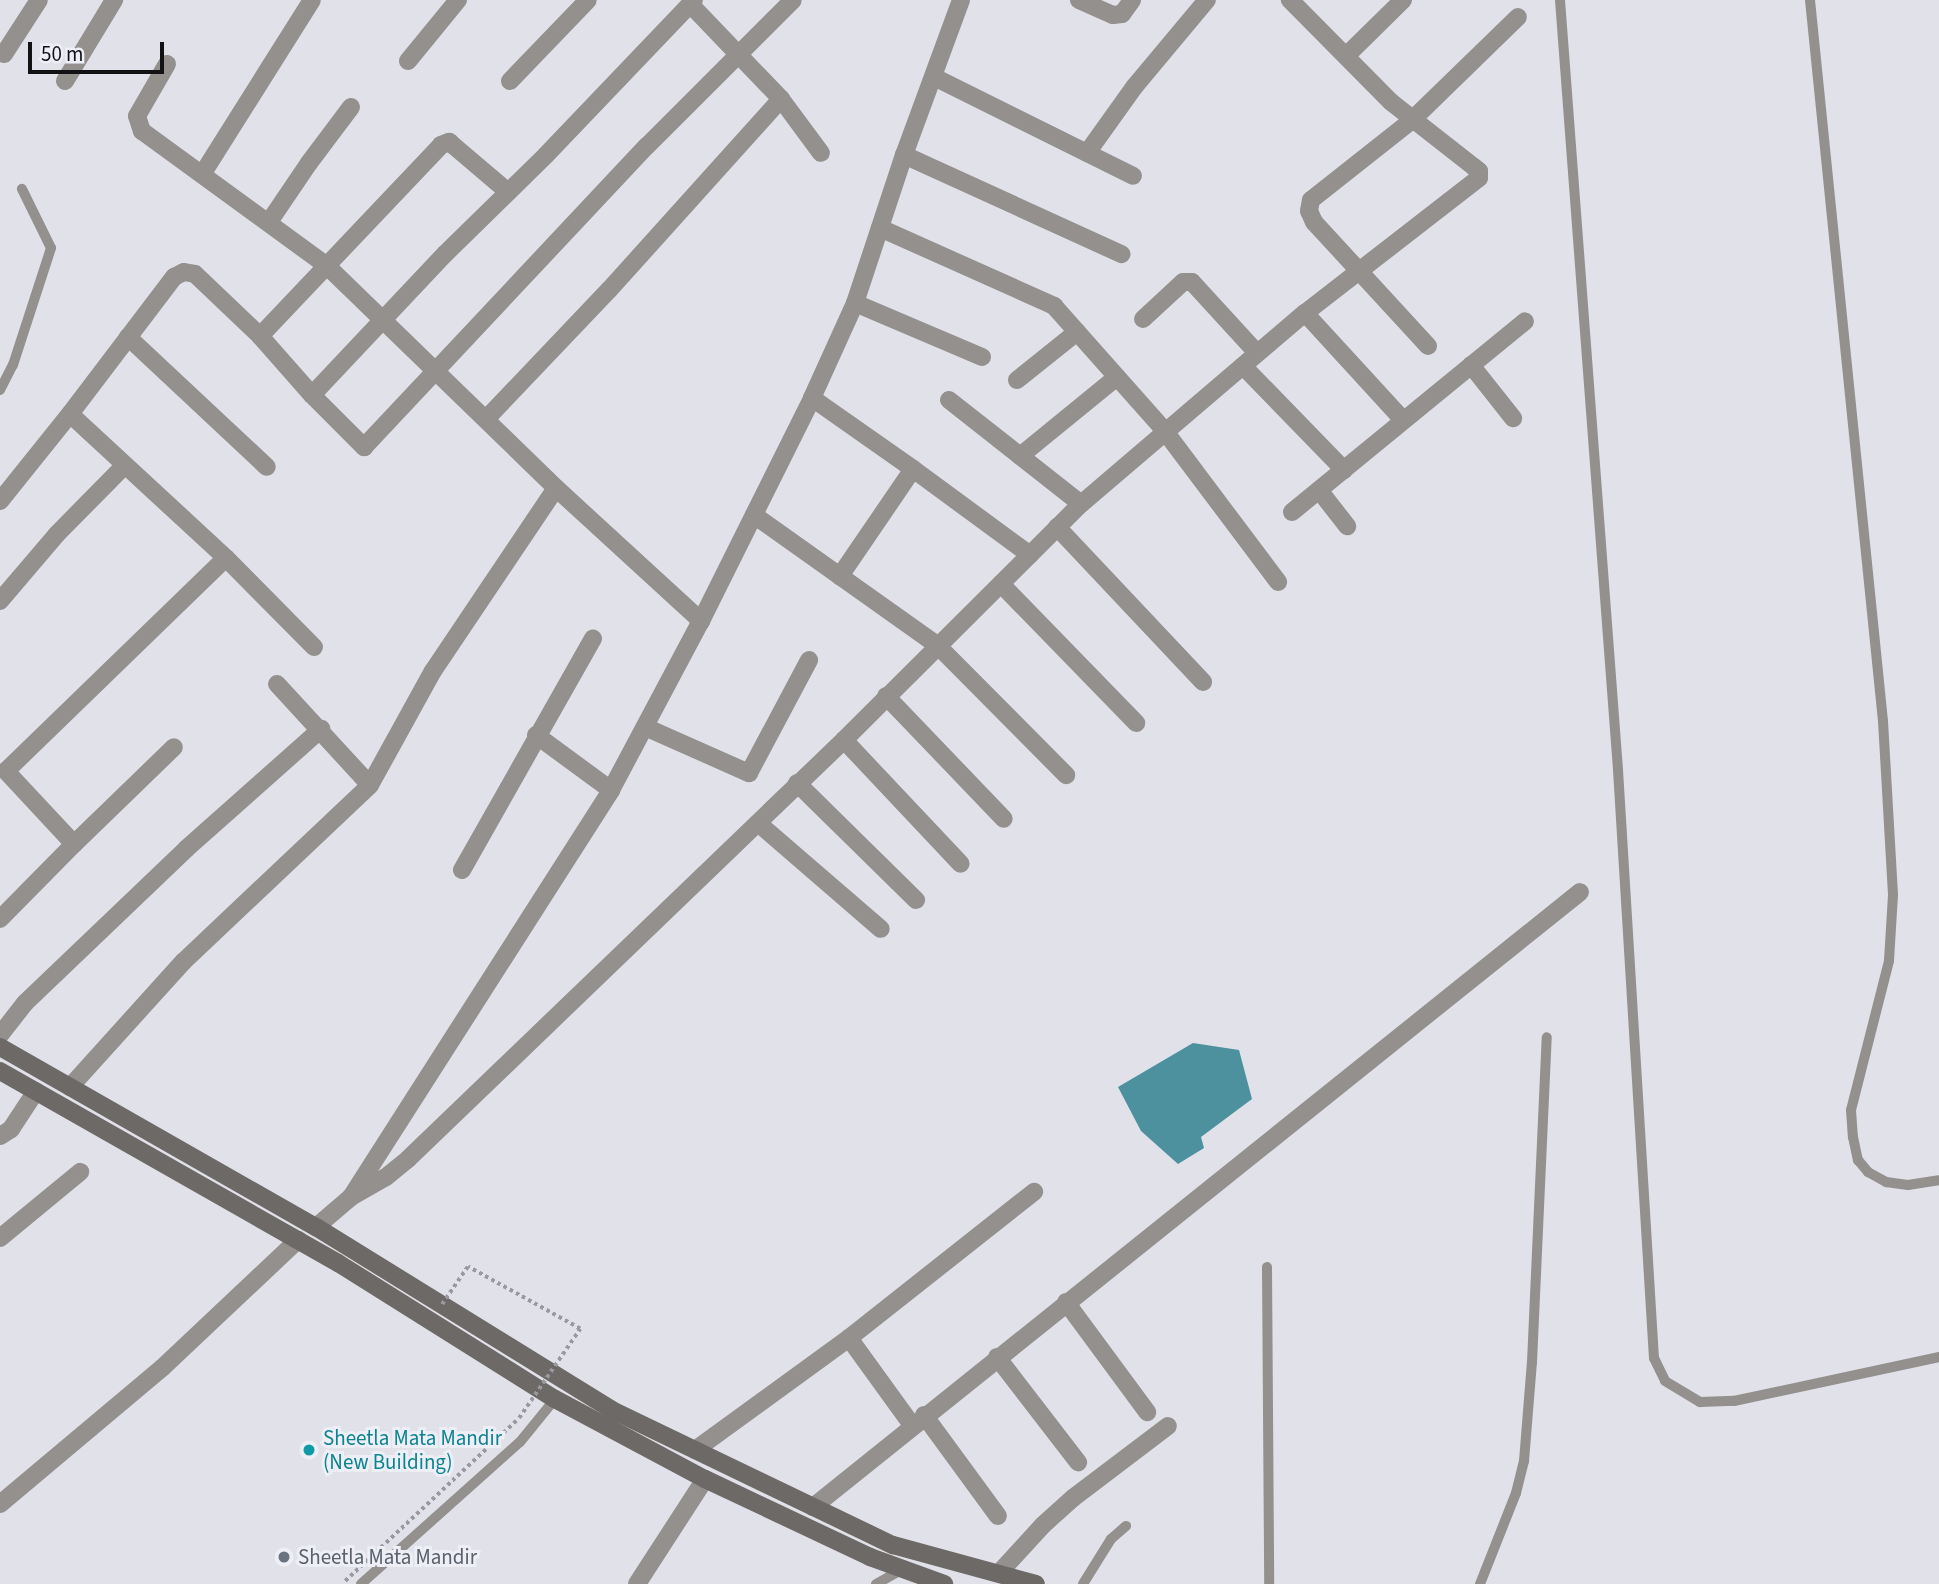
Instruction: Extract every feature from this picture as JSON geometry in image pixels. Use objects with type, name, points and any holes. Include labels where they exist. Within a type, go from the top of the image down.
[{"type":"main road","points":[[0,1046],[316,1227],[612,1410],[893,1545],[1036,1584]]},
{"type":"main road","points":[[0,1071],[298,1240],[555,1399],[705,1479],[870,1557],[944,1584]]},
{"type":"street","points":[[4,54],[39,0]]},
{"type":"street","points":[[65,81],[114,0]]},
{"type":"street","points":[[203,173],[312,0]]},
{"type":"street","points":[[408,61],[458,0]]},
{"type":"street","points":[[510,81],[587,0]]},
{"type":"street","points":[[0,501],[70,414],[174,276],[184,272],[195,274],[260,336],[312,395],[365,447],[435,369],[793,0]]},
{"type":"street","points":[[351,1197],[611,790],[701,621],[855,303],[904,155],[961,0]]},
{"type":"street","points":[[1079,0],[1113,15],[1122,15],[1132,0]]},
{"type":"street","points":[[1087,153],[1152,65],[1207,0]]},
{"type":"street","points":[[1346,56],[1404,0]]},
{"type":"street","points":[[312,395],[692,2],[781,99],[821,153]]},
{"type":"street","points":[[316,1227],[351,1197],[386,1177],[408,1159],[844,740],[1081,504],[1164,430],[1356,271],[1479,178],[1479,171],[1411,121],[1346,56],[1302,4]]},
{"type":"street","points":[[1427,346],[1314,222],[1309,211],[1311,200],[1411,121],[1518,17]]},
{"type":"street","points":[[167,64],[137,116],[137,124],[142,131],[326,265],[487,418],[556,488],[701,621]]},
{"type":"street","points":[[934,77],[1133,176]]},
{"type":"street","points":[[487,418],[609,290],[781,99]]},
{"type":"street","points":[[269,222],[351,107]]},
{"type":"street","points":[[260,336],[441,145],[449,142],[508,192]]},
{"type":"street","points":[[904,155],[1121,254]]},
{"type":"street","points":[[880,228],[1044,300],[1059,311],[1164,430],[1278,582]]},
{"type":"street","points":[[1143,319],[1184,282],[1192,282],[1250,359],[1344,470]]},
{"type":"street","points":[[855,303],[982,357]]},
{"type":"street","points":[[1305,313],[1403,420]]},
{"type":"street","points":[[1292,512],[1525,321]]},
{"type":"street","points":[[1017,380],[1077,332]]},
{"type":"street","points":[[128,337],[267,467]]},
{"type":"street","points":[[1471,365],[1513,418]]},
{"type":"street","points":[[1020,456],[1117,377]]},
{"type":"street","points":[[811,398],[1030,555]]},
{"type":"street","points":[[949,400],[1081,504]]},
{"type":"street","points":[[70,414],[226,558],[314,647]]},
{"type":"street","points":[[0,601],[57,534],[124,466]]},
{"type":"street","points":[[840,576],[913,469]]},
{"type":"street","points":[[70,1087],[183,962],[370,785],[433,671],[556,488]]},
{"type":"street","points":[[1319,490],[1347,526]]},
{"type":"street","points":[[754,515],[938,646],[1066,775]]},
{"type":"street","points":[[1057,527],[1203,682]]},
{"type":"street","points":[[75,844],[6,771],[226,558]]},
{"type":"street","points":[[1001,584],[1136,723]]},
{"type":"street","points":[[462,870],[593,638]]},
{"type":"street","points":[[645,727],[749,773],[809,660]]},
{"type":"street","points":[[277,684],[370,785]]},
{"type":"street","points":[[886,696],[1004,818]]},
{"type":"street","points":[[0,1035],[25,1003],[176,859],[321,729]]},
{"type":"street","points":[[536,735],[611,790]]},
{"type":"street","points":[[844,740],[961,864]]},
{"type":"street","points":[[0,919],[174,747]]},
{"type":"street","points":[[797,783],[916,900]]},
{"type":"street","points":[[758,823],[881,929]]},
{"type":"street","points":[[813,1507],[918,1420],[1580,892]]},
{"type":"street","points":[[0,1136],[10,1129],[36,1091]]},
{"type":"street","points":[[0,1238],[80,1172]]},
{"type":"street","points":[[695,1450],[849,1338],[1034,1192]]},
{"type":"street","points":[[0,1504],[162,1368],[298,1240]]},
{"type":"street","points":[[1066,1302],[1147,1412]]},
{"type":"street","points":[[849,1338],[998,1516]]},
{"type":"street","points":[[997,1357],[1078,1462]]},
{"type":"street","points":[[999,1573],[1064,1506],[1168,1426]]},
{"type":"street","points":[[637,1584],[705,1479]]},
{"type":"lane","points":[[1560,0],[1618,770],[1654,1358],[1665,1381],[1682,1394],[1700,1402],[1723,1402],[1939,1357]]},
{"type":"lane","points":[[1810,0],[1883,721],[1893,895],[1889,961],[1851,1110],[1853,1137],[1858,1160],[1868,1172],[1886,1182],[1908,1185],[1939,1180]]},
{"type":"lane","points":[[0,390],[13,365],[51,248],[22,189]]},
{"type":"lane","points":[[1480,1584],[1516,1493],[1524,1461],[1532,1362],[1547,1037]]},
{"type":"lane","points":[[1267,1267],[1269,1584]]},
{"type":"lane","points":[[361,1584],[520,1442],[555,1399]]},
{"type":"lane","points":[[1083,1584],[1111,1539],[1126,1525]]},
{"type":"lane","points":[[877,1584],[903,1569]]},
{"type":"path","points":[[345,1581],[519,1419],[580,1329],[468,1267],[442,1305]]},
{"type":"water","points":[[1193,1043],[1239,1050],[1252,1099],[1201,1137],[1204,1148],[1178,1164],[1141,1131],[1118,1087]]},
{"type":"place","name":"Sheetla Mata Mandir (New Building)","points":[[309,1450]]},
{"type":"place","name":"Sheetla Mata Mandir","points":[[284,1557]]}]
